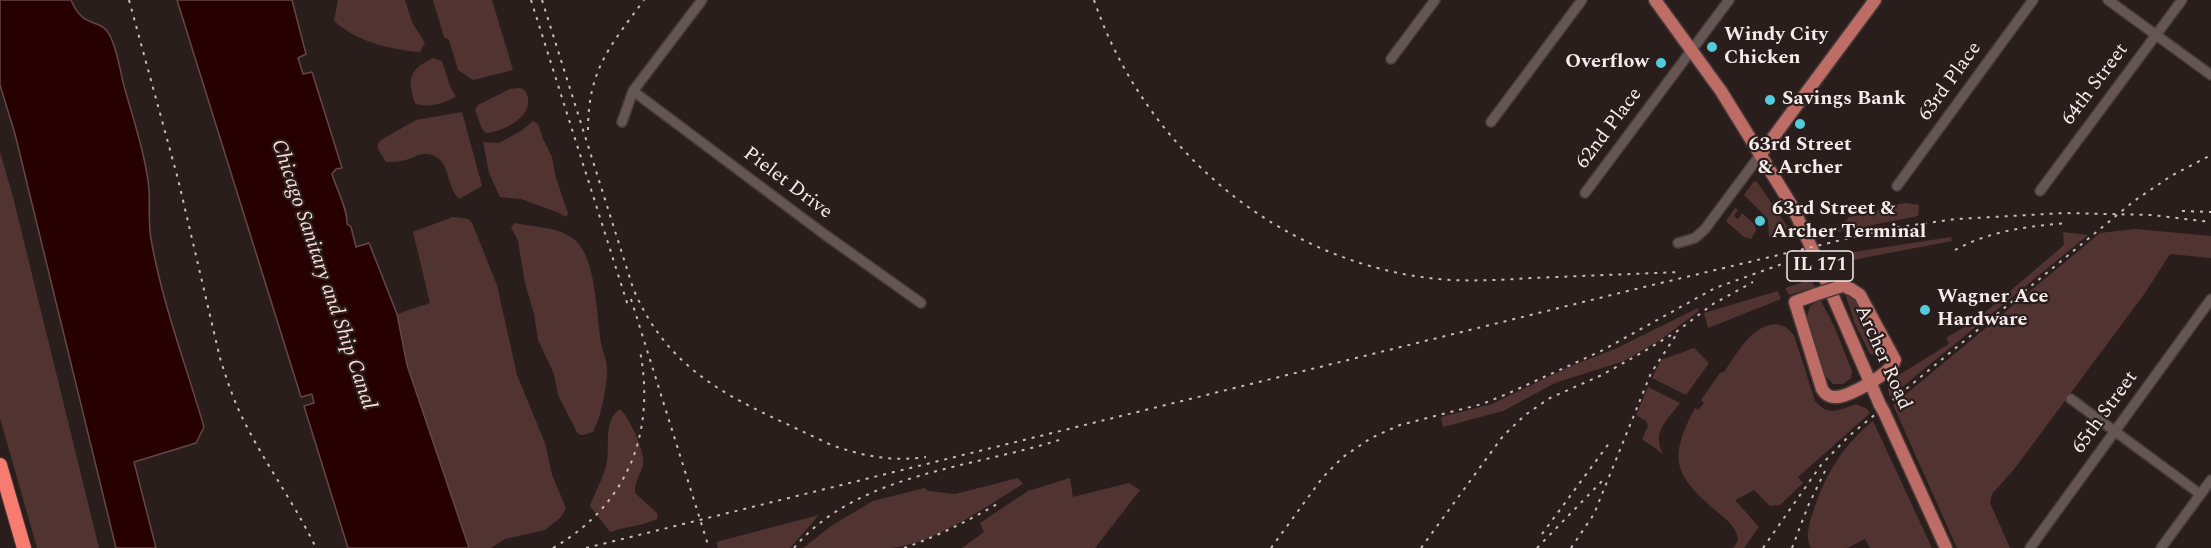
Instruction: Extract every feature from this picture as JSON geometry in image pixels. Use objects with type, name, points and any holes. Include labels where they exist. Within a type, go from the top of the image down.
[{"type":"highway","points":[[0,465],[24,548]]},
{"type":"main road","name":"IL 171","points":[[1655,0],[1724,96],[1760,156]]},
{"type":"main road","points":[[1760,156],[1875,0]]},
{"type":"main road","name":"Archer Road","points":[[1760,156],[1801,222],[1882,409],[1946,548]]},
{"type":"main road","points":[[1842,286],[1860,295],[1895,360],[1890,369],[1871,382],[1837,397],[1829,396],[1822,389],[1795,302],[1842,286]]},
{"type":"street","points":[[622,122],[633,92],[702,0]]},
{"type":"street","points":[[1391,59],[1435,0]]},
{"type":"street","points":[[1491,122],[1582,0]]},
{"type":"street","name":"62nd Place","points":[[1585,194],[1729,0]]},
{"type":"street","name":"63rd Place","points":[[1897,186],[2034,0]]},
{"type":"street","points":[[2108,0],[2211,75]]},
{"type":"street","name":"64th Street","points":[[2040,191],[2182,0]]},
{"type":"street","name":"Pielet Drive","points":[[633,92],[921,303]]},
{"type":"street","points":[[1678,243],[1695,238],[1712,220],[1760,156]]},
{"type":"street","name":"65th Street","points":[[2030,548],[2211,299]]},
{"type":"street","points":[[2071,399],[2200,495]]},
{"type":"street","points":[[2160,548],[2211,480]]},
{"type":"shaded area","points":[[338,0],[405,0],[412,22],[425,43],[420,52],[374,43],[343,28],[334,21]]},
{"type":"shaded area","points":[[433,0],[492,0],[513,70],[473,80],[458,70],[449,40],[444,37]]},
{"type":"shaded area","points":[[433,58],[442,61],[456,97],[436,104],[420,105],[415,103],[412,94],[412,76],[419,67]]},
{"type":"shaded area","points":[[520,88],[527,93],[528,97],[525,112],[507,127],[486,133],[482,129],[475,110],[478,105],[510,89]]},
{"type":"shaded area","points":[[462,112],[482,186],[459,199],[454,193],[439,158],[423,154],[400,161],[386,162],[378,149],[381,140],[416,120]]},
{"type":"shaded area","points":[[533,121],[538,124],[552,157],[556,178],[568,213],[566,217],[521,199],[500,197],[489,173],[483,142],[499,143],[521,131]]},
{"type":"shaded area","points":[[0,152],[99,548],[37,548],[0,418]]},
{"type":"shaded area","points":[[1754,181],[1758,183],[1791,232],[1769,237],[1768,219],[1744,195]]},
{"type":"shaded area","points":[[1905,203],[1919,205],[1918,216],[1837,232],[1849,217]]},
{"type":"shaded area","points":[[1735,208],[1738,210],[1734,216],[1738,219],[1742,213],[1755,225],[1756,231],[1751,239],[1744,237],[1726,221]]},
{"type":"shaded area","points":[[453,217],[468,219],[472,223],[497,285],[517,375],[545,443],[552,475],[566,508],[561,517],[545,530],[505,539],[491,548],[469,548],[407,365],[397,314],[430,303],[413,232]]},
{"type":"shaded area","points":[[515,223],[555,230],[570,236],[583,250],[588,262],[607,370],[603,402],[593,432],[578,434],[558,395],[554,374],[538,340],[518,241],[511,227]]},
{"type":"shaded area","points":[[2135,229],[2211,236],[2211,258],[2170,254],[2145,293],[2015,468],[1992,494],[1990,503],[2010,548],[1957,548],[1893,405],[2100,233]]},
{"type":"shaded area","points":[[2063,232],[2088,235],[1890,397],[1888,389],[1894,378],[1949,344],[1946,338],[1975,321],[2064,245]]},
{"type":"shaded area","points":[[1951,237],[1952,241],[1847,261],[1848,279],[1839,279],[1828,256]]},
{"type":"shaded area","points":[[1802,263],[1815,287],[1789,295],[1785,288],[1803,282],[1795,265]]},
{"type":"shaded area","points":[[1778,291],[1781,299],[1708,328],[1704,313]]},
{"type":"shaded area","points":[[1845,293],[1856,301],[1882,345],[1878,356],[1870,354],[1855,324]]},
{"type":"shaded area","points":[[1820,299],[1835,328],[1852,371],[1851,378],[1843,384],[1833,384],[1823,374],[1806,320],[1810,306]]},
{"type":"shaded area","points":[[1698,308],[1699,311],[1660,340],[1624,361],[1555,383],[1503,411],[1443,427],[1441,417],[1492,404],[1571,366],[1615,349]]},
{"type":"shaded area","points":[[1776,324],[1786,327],[1794,335],[1815,401],[1820,406],[1834,411],[1856,404],[1870,413],[1798,477],[1803,483],[1780,505],[1770,506],[1754,490],[1735,500],[1759,527],[1744,548],[1733,548],[1738,541],[1732,526],[1685,479],[1680,467],[1681,442],[1695,408],[1698,410],[1704,403],[1701,400],[1720,373],[1724,372],[1752,335],[1767,326]]},
{"type":"shaded area","points":[[1694,348],[1709,363],[1686,395],[1652,378],[1661,360]]},
{"type":"shaded area","points":[[1648,387],[1680,403],[1660,433],[1660,446],[1663,454],[1642,439],[1648,426],[1646,421],[1636,415]]},
{"type":"shaded area","points":[[620,409],[628,419],[642,452],[643,465],[635,486],[635,493],[658,514],[657,519],[652,521],[610,532],[590,506],[607,462],[611,420]]},
{"type":"shaded area","points":[[1873,421],[1932,548],[1870,548],[1865,539],[1847,548],[1811,548],[1808,539],[1809,526],[1829,473],[1853,440]]},
{"type":"shaded area","points":[[1018,478],[1023,484],[976,513],[943,532],[908,545],[891,548],[803,548],[831,526],[873,501],[925,488],[928,491],[955,494]]},
{"type":"shaded area","points":[[1070,478],[1073,497],[1129,483],[1140,490],[1095,548],[962,548],[984,532],[980,523],[1028,491]]},
{"type":"shaded area","points":[[819,515],[790,548],[718,548],[716,542]]},
{"type":"water","points":[[0,0],[71,0],[81,16],[107,31],[115,50],[145,164],[149,189],[150,233],[156,263],[204,427],[196,443],[134,462],[156,548],[116,548],[15,134],[0,85]]},
{"type":"water","name":"Chicago Sanitary and Ship Canal","points":[[177,0],[292,0],[306,54],[298,58],[303,74],[312,72],[342,168],[336,169],[332,174],[344,206],[347,224],[351,227],[356,247],[369,243],[397,314],[407,365],[469,548],[348,548],[304,406],[314,403],[312,394],[301,397]]},
{"type":"railway","points":[[129,0],[178,179],[220,358],[227,379],[250,432],[316,548]]},
{"type":"railway","points":[[531,0],[629,309]]},
{"type":"railway","points":[[542,0],[633,288],[649,320],[668,346],[714,386],[829,444],[877,457],[901,459],[926,457]]},
{"type":"railway","points":[[588,130],[592,91],[603,60],[644,0]]},
{"type":"railway","points":[[1094,0],[1118,56],[1148,107],[1186,153],[1230,193],[1279,227],[1332,253],[1390,271],[1450,280],[1681,272]]},
{"type":"railway","points":[[1763,548],[1821,465],[1849,436],[2134,201],[2171,176],[2211,155]]},
{"type":"railway","points":[[2182,211],[2211,212]]},
{"type":"railway","points":[[586,548],[1892,228],[1956,219],[2064,213],[2151,215],[2211,222]]},
{"type":"railway","points":[[1955,250],[1995,234],[2067,223]]},
{"type":"railway","points":[[1271,548],[1323,477],[1343,457],[1371,438],[1400,425],[1482,404],[1507,394],[1603,350],[1715,288],[1782,264]]},
{"type":"railway","points":[[1421,548],[1503,436],[1525,415],[1550,398],[1602,375],[1643,352],[1676,332],[1713,304],[1753,282]]},
{"type":"railway","points":[[631,299],[709,548]]},
{"type":"railway","points":[[1571,548],[1594,514],[1651,373],[1676,335]]},
{"type":"railway","points":[[553,548],[579,531],[600,511],[617,489],[630,464],[639,438],[644,411],[644,382],[640,351]]},
{"type":"railway","points":[[794,548],[820,523],[850,503],[883,488],[918,476],[1059,440]]},
{"type":"railway","points":[[1542,534],[1610,442]]},
{"type":"railway","points":[[1792,548],[1808,506],[1825,471]]},
{"type":"railway","points":[[1537,548],[1605,478]]},
{"type":"railway","points":[[904,548],[953,528],[999,503]]},
{"type":"place","name":"Windy City Chicken","points":[[1712,47]]},
{"type":"place","name":"Overflow","points":[[1661,63]]},
{"type":"place","name":"Savings Bank","points":[[1770,100]]},
{"type":"place","name":"63rd Street & Archer","points":[[1800,124]]},
{"type":"place","name":"63rd Street & Archer Terminal","points":[[1760,221]]},
{"type":"place","name":"Wagner Ace Hardware","points":[[1925,310]]}]
